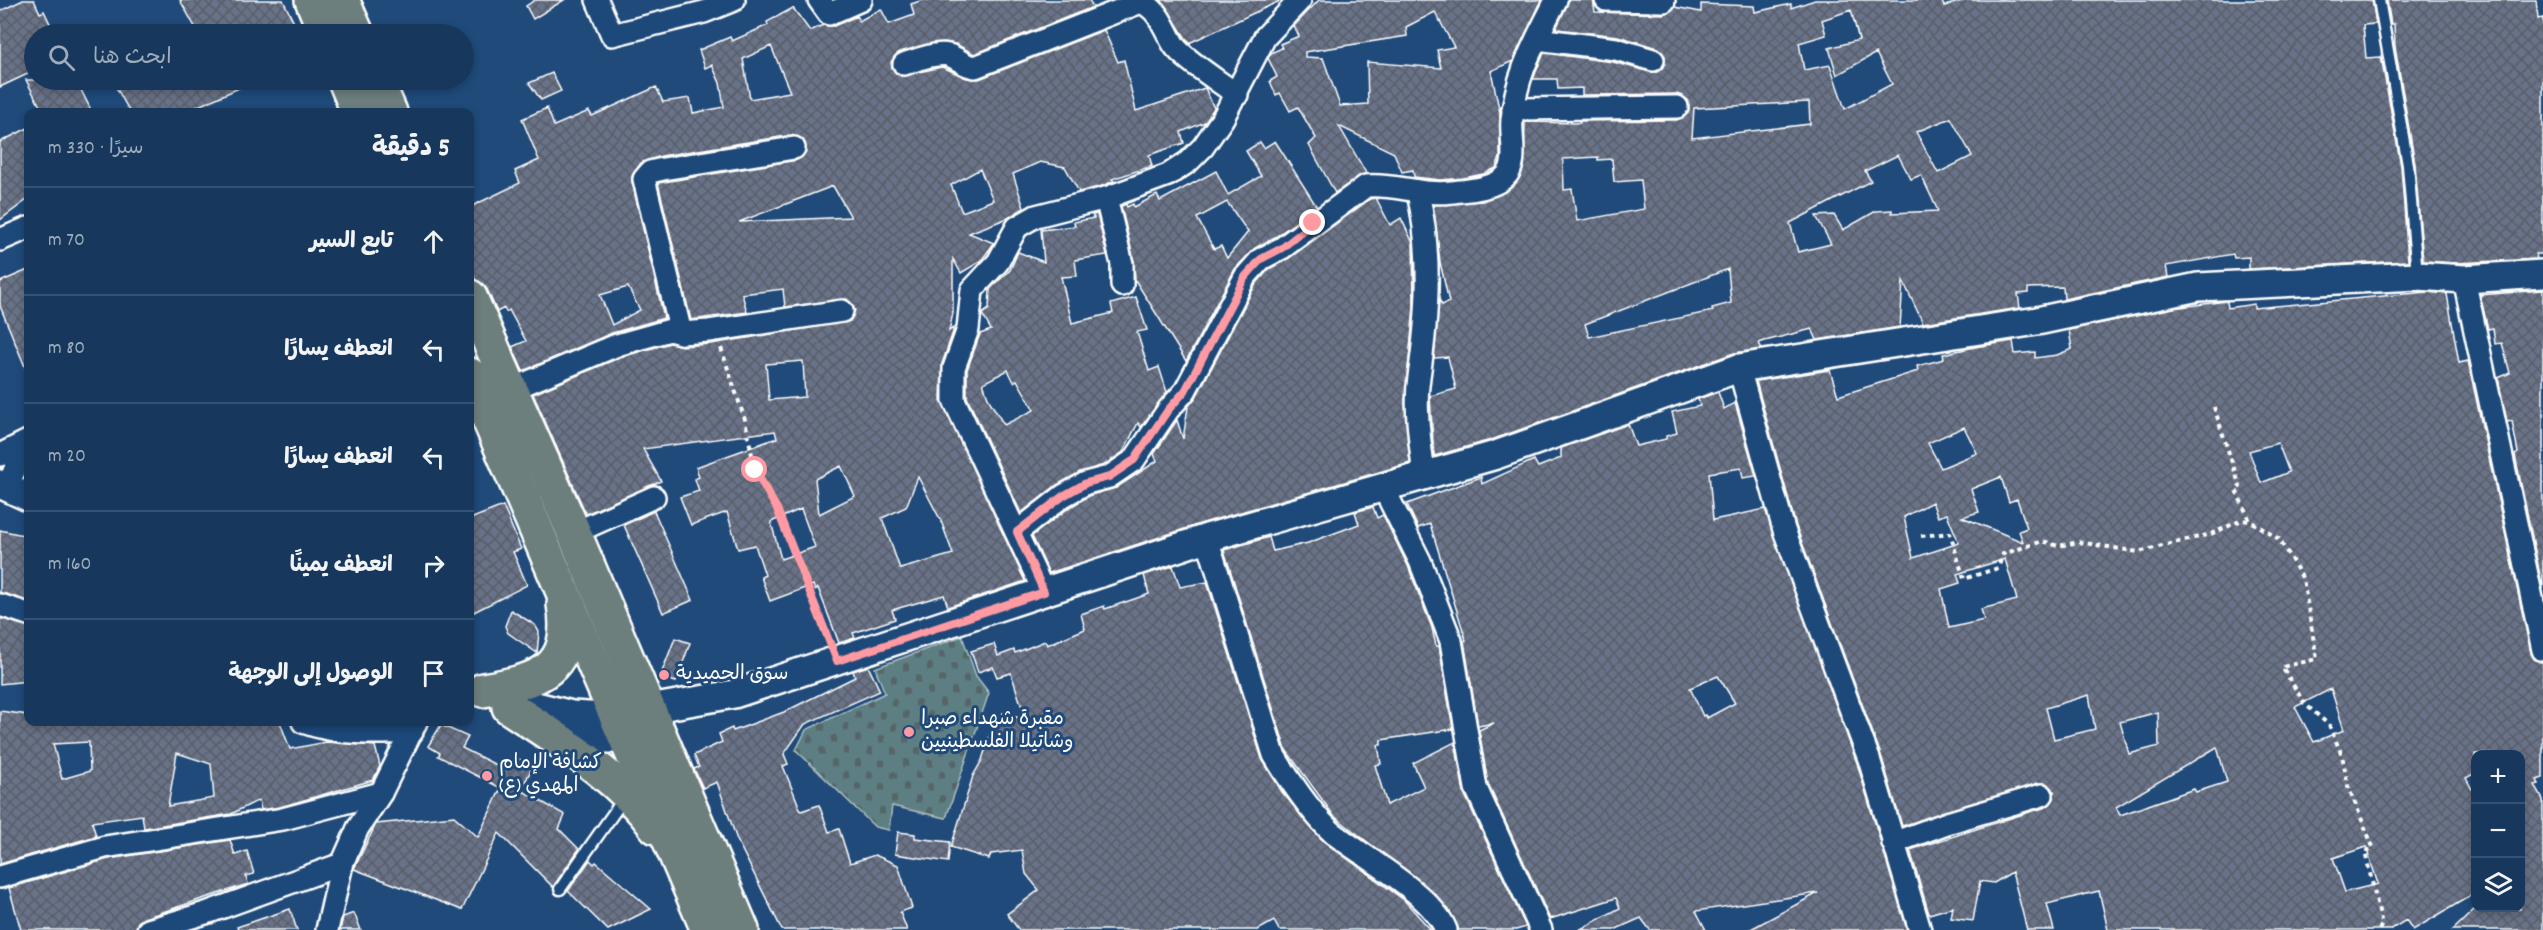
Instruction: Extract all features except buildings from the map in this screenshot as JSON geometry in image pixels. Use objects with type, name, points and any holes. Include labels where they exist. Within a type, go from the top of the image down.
[{"type":"main road","points":[[312,0],[322,24]]},
{"type":"main road","points":[[342,0],[353,24]]},
{"type":"main road","points":[[349,90],[356,108]]},
{"type":"main road","points":[[380,90],[388,108]]},
{"type":"main road","points":[[474,306],[574,533],[679,859],[708,930]]},
{"type":"main road","points":[[474,384],[559,579],[742,930]]},
{"type":"main road","points":[[483,692],[528,681],[544,674],[555,664],[566,634],[559,579]]},
{"type":"main road","points":[[483,692],[593,765],[627,795],[652,822],[679,859]]},
{"type":"street","points":[[597,0],[612,35],[704,12],[734,0]]},
{"type":"street","points":[[819,0],[829,14],[861,0]]},
{"type":"street","points":[[1044,592],[968,434],[953,392],[954,368],[968,329],[972,290],[998,262],[1017,227],[1036,216],[1106,198],[1168,175],[1188,162],[1213,135],[1237,94],[1265,37],[1300,0]]},
{"type":"street","points":[[1017,532],[1063,496],[1086,483],[1109,477],[1134,460],[1168,410],[1185,391],[1245,277],[1261,259],[1282,248],[1366,186],[1377,184],[1418,193],[1474,189],[1495,183],[1505,177],[1510,169],[1512,156],[1513,109],[1520,74],[1556,0]]},
{"type":"street","points":[[1606,0],[1664,2]]},
{"type":"street","points":[[904,64],[938,55],[949,55],[967,66],[975,67],[1141,2],[1150,6],[1158,16],[1175,48],[1237,94]]},
{"type":"street","points":[[1537,39],[1616,49],[1653,60]]},
{"type":"street","points":[[1513,109],[1677,107]]},
{"type":"street","points":[[681,333],[645,179],[650,172],[663,169],[794,147]]},
{"type":"street","points":[[1418,193],[1428,249],[1426,326],[1419,377],[1418,420],[1424,478]]},
{"type":"street","points":[[1106,198],[1122,264],[1122,285]]},
{"type":"street","points":[[0,240],[24,230]]},
{"type":"street","points":[[483,692],[572,715],[637,725],[1207,538],[1424,478],[1496,455],[1739,368],[2037,321],[2198,287],[2417,276],[2464,279],[2543,274]]},
{"type":"street","points":[[2464,279],[2543,650]]},
{"type":"street","points":[[510,390],[617,345],[670,330],[681,333],[721,330],[842,311]]},
{"type":"street","points":[[1739,368],[1784,530],[1869,759],[1920,930]]},
{"type":"street","points":[[0,455],[24,443]]},
{"type":"street","points":[[12,490],[20,457],[24,452]]},
{"type":"street","points":[[1384,489],[1420,561],[1451,641],[1476,788],[1503,852],[1517,875],[1541,930]]},
{"type":"street","points":[[574,533],[654,497]]},
{"type":"street","points":[[1207,538],[1274,755],[1288,780],[1330,830],[1431,906],[1446,930]]},
{"type":"street","points":[[0,605],[24,613]]},
{"type":"street","points":[[315,726],[366,735],[414,727]]},
{"type":"street","points":[[327,930],[342,864],[358,828],[381,793],[414,727]]},
{"type":"street","points":[[0,877],[105,847],[283,819],[381,793]]},
{"type":"street","points":[[1893,843],[1947,823],[2042,795]]},
{"type":"street","points":[[148,930],[208,912],[342,864]]},
{"type":"lane","points":[[2379,0],[2408,165],[2417,276]]},
{"type":"lane","points":[[560,889],[627,795]]},
{"type":"path","points":[[721,330],[721,347],[745,420],[755,470],[777,509],[837,661]]},
{"type":"path","points":[[2214,407],[2240,487],[2236,490],[2250,521]]},
{"type":"path","points":[[1921,536],[1950,533],[1964,579],[1998,568],[2003,554],[2043,541],[2058,546],[2079,542],[2138,552],[2211,534],[2242,520],[2250,521],[2279,539],[2303,579],[2317,658],[2282,667],[2305,704],[2329,725],[2342,755],[2348,786],[2373,847],[2365,852],[2382,924],[2379,930]]},
{"type":"green space","points":[[962,636],[976,676],[989,693],[946,818],[892,806],[889,830],[875,827],[796,750],[806,730],[885,693],[875,668]]},
{"type":"place","name":"سوق الحمیدیة","points":[[664,675]]},
{"type":"place","name":"مقبرة شهداء صبرا وشاتيلا الفلسطينيين","points":[[909,732]]},
{"type":"place","name":"كشافة الإمام المهدي (ع)","points":[[487,776]]},
{"type":"route","points":[[755,470],[777,509],[837,661],[1044,592],[1017,532],[1063,496],[1086,483],[1109,477],[1134,460],[1168,410],[1185,391],[1208,343],[1245,277],[1261,259],[1282,248],[1313,223]]}]
